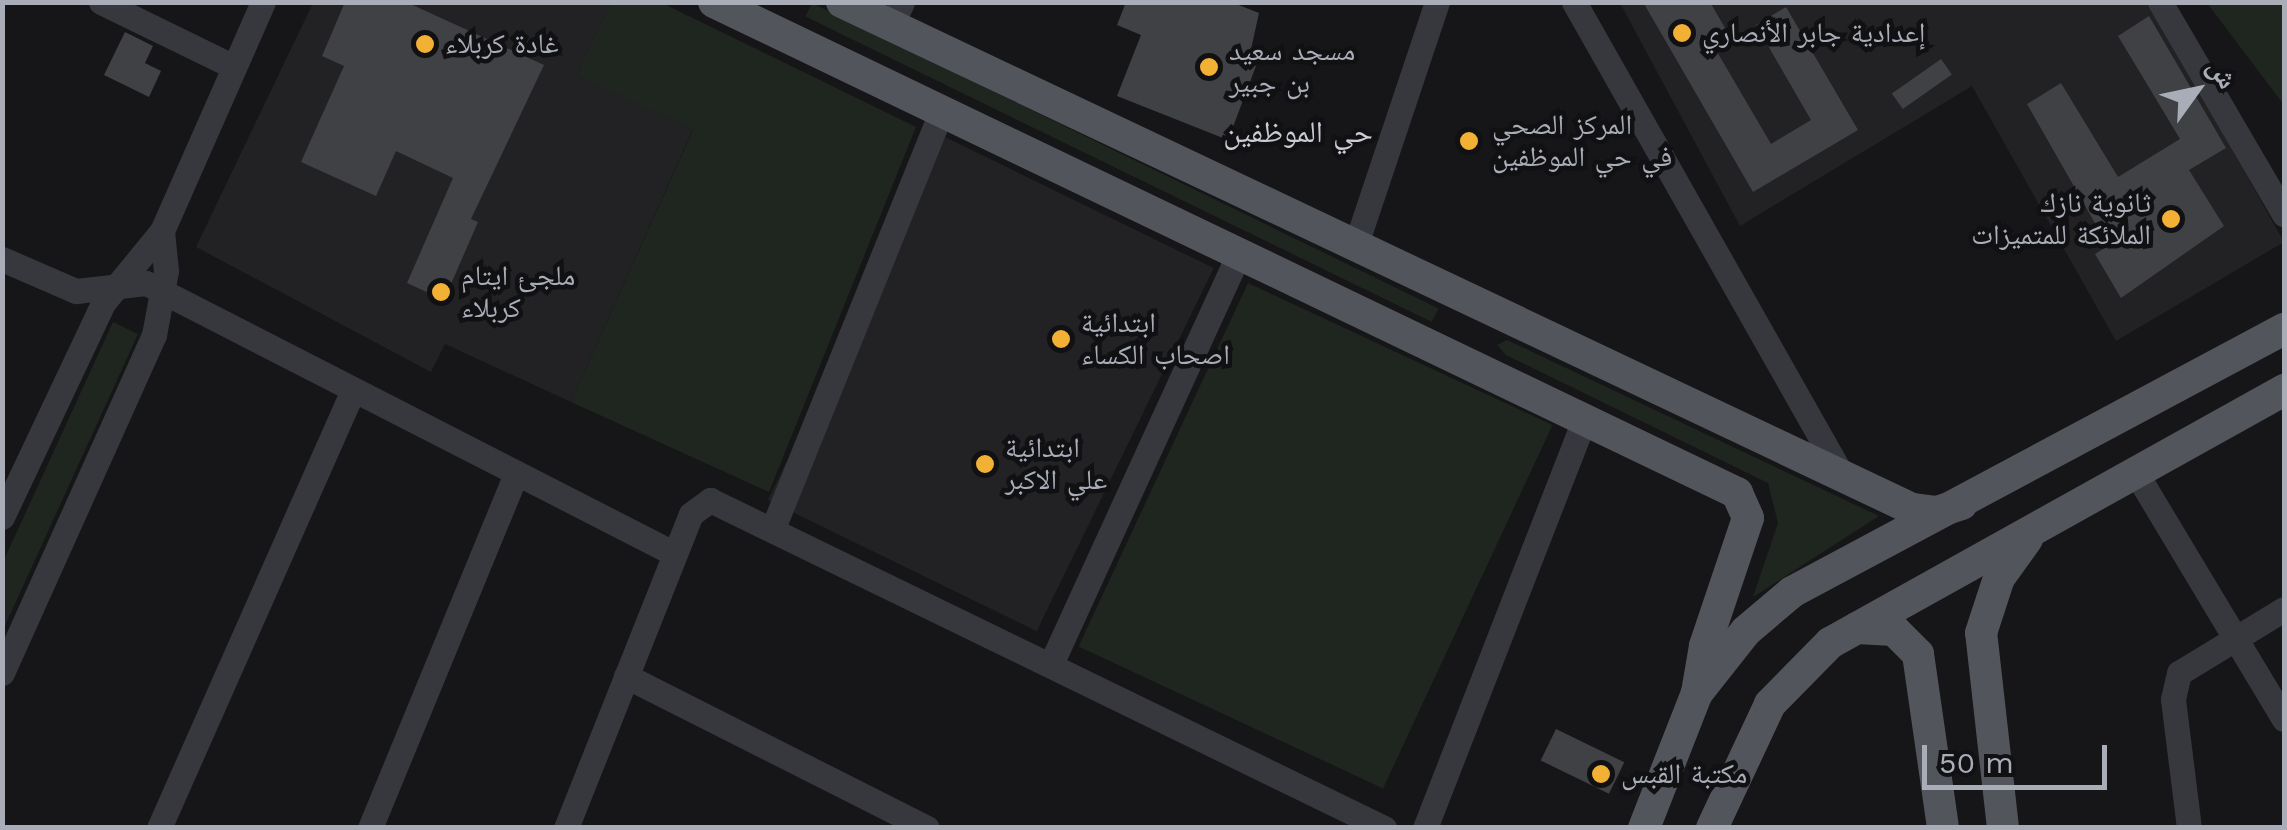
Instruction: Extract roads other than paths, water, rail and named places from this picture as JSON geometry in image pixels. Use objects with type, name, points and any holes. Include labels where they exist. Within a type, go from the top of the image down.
[{"type":"main road","points":[[842,2],[897,14],[1356,244],[1843,477],[1924,513],[1962,504]]},
{"type":"main road","points":[[721,4],[776,17],[942,110],[1586,416],[1737,493],[1748,506],[1697,694],[1644,828]]},
{"type":"main road","points":[[1436,345],[1462,320],[1459,294]]},
{"type":"main road","points":[[1490,370],[1487,346],[1514,320]]},
{"type":"main road","points":[[1697,694],[1733,646],[1792,592],[2284,329]]},
{"type":"main road","points":[[1712,828],[1770,704],[1813,656],[1848,632],[2284,390]]},
{"type":"main road","points":[[2003,828],[1981,634],[2006,566],[2046,523]]},
{"type":"main road","points":[[1848,632],[1888,628],[1918,654],[1944,828]]},
{"type":"street","points":[[101,2],[234,68]]},
{"type":"street","points":[[2,518],[115,284],[162,231],[263,2]]},
{"type":"street","points":[[1356,244],[1437,2]]},
{"type":"street","points":[[1574,2],[1843,477]]},
{"type":"street","points":[[2160,2],[2284,214]]},
{"type":"street","points":[[772,528],[942,110]]},
{"type":"street","points":[[2,673],[154,335],[164,292],[162,231]]},
{"type":"street","points":[[1051,664],[1240,252]]},
{"type":"street","points":[[2,259],[76,291],[136,280],[164,292],[674,554]]},
{"type":"street","points":[[160,828],[353,390]]},
{"type":"street","points":[[1425,828],[1586,416]]},
{"type":"street","points":[[2136,473],[2284,719]]},
{"type":"street","points":[[370,828],[516,474]]},
{"type":"street","points":[[566,828],[674,554],[694,508],[704,501],[772,528],[1384,828]]},
{"type":"street","points":[[2188,828],[2176,686],[2188,664],[2284,609]]},
{"type":"street","points":[[626,676],[927,828]]},
{"type":"place","name":"إعدادية جابر الأنصاري","points":[[1682,33]]},
{"type":"place","name":"غادة كربلاء","points":[[425,44]]},
{"type":"place","name":"مسجد سعيد بن جبير","points":[[1209,67]]},
{"type":"place","name":"المركز الصحي في حي الموظفين","points":[[1469,141]]},
{"type":"place","name":"ثانوية نازك الملائكة للمتميزات","points":[[2171,219]]},
{"type":"place","name":"ملجئ ايتام كربلاء","points":[[441,292]]},
{"type":"place","name":"ابتدائية اصحاب الكساء","points":[[1061,339]]},
{"type":"place","name":"ابتدائية علي الاكبر","points":[[985,464]]},
{"type":"place","name":"مكتبة القبس","points":[[1601,774]]},
{"type":"district","name":"حي الموظفين","points":[[1298,132]]}]
